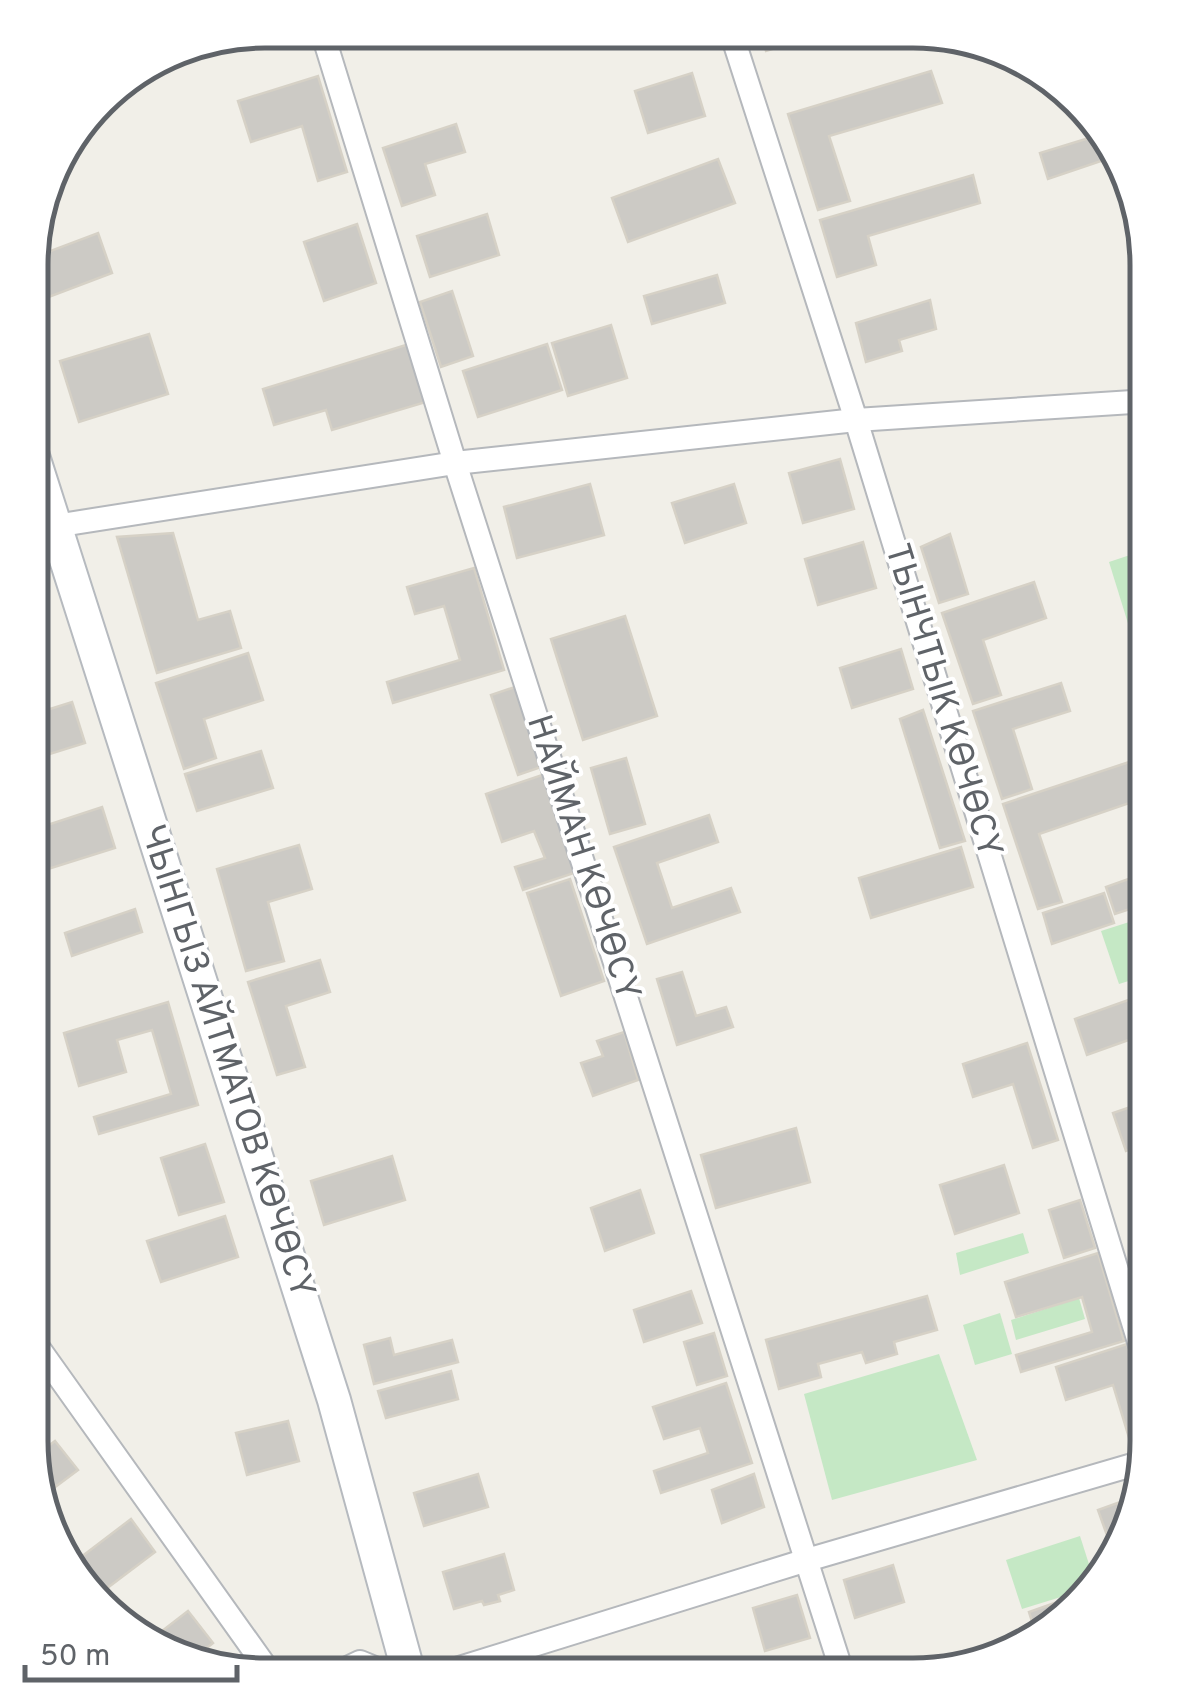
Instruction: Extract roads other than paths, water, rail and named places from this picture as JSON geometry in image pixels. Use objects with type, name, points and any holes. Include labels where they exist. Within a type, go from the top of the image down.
[{"type":"main road","name":"ЧЫНГЫЗ АЙТМАТОВ КӨЧӨСҮ","points":[[48,539],[334,1400],[406,1658]]},
{"type":"street","name":"НАЙМАН КӨЧӨСҮ","points":[[327,48],[455,463],[838,1658]]},
{"type":"street","name":"ТЫНЧТЫК КӨЧӨСҮ","points":[[736,48],[856,420],[1130,1310]]},
{"type":"street","points":[[48,526],[455,463],[856,420],[1130,402]]},
{"type":"street","points":[[48,1361],[259,1658]]},
{"type":"street","points":[[492,1658],[1128,1466]]}]
